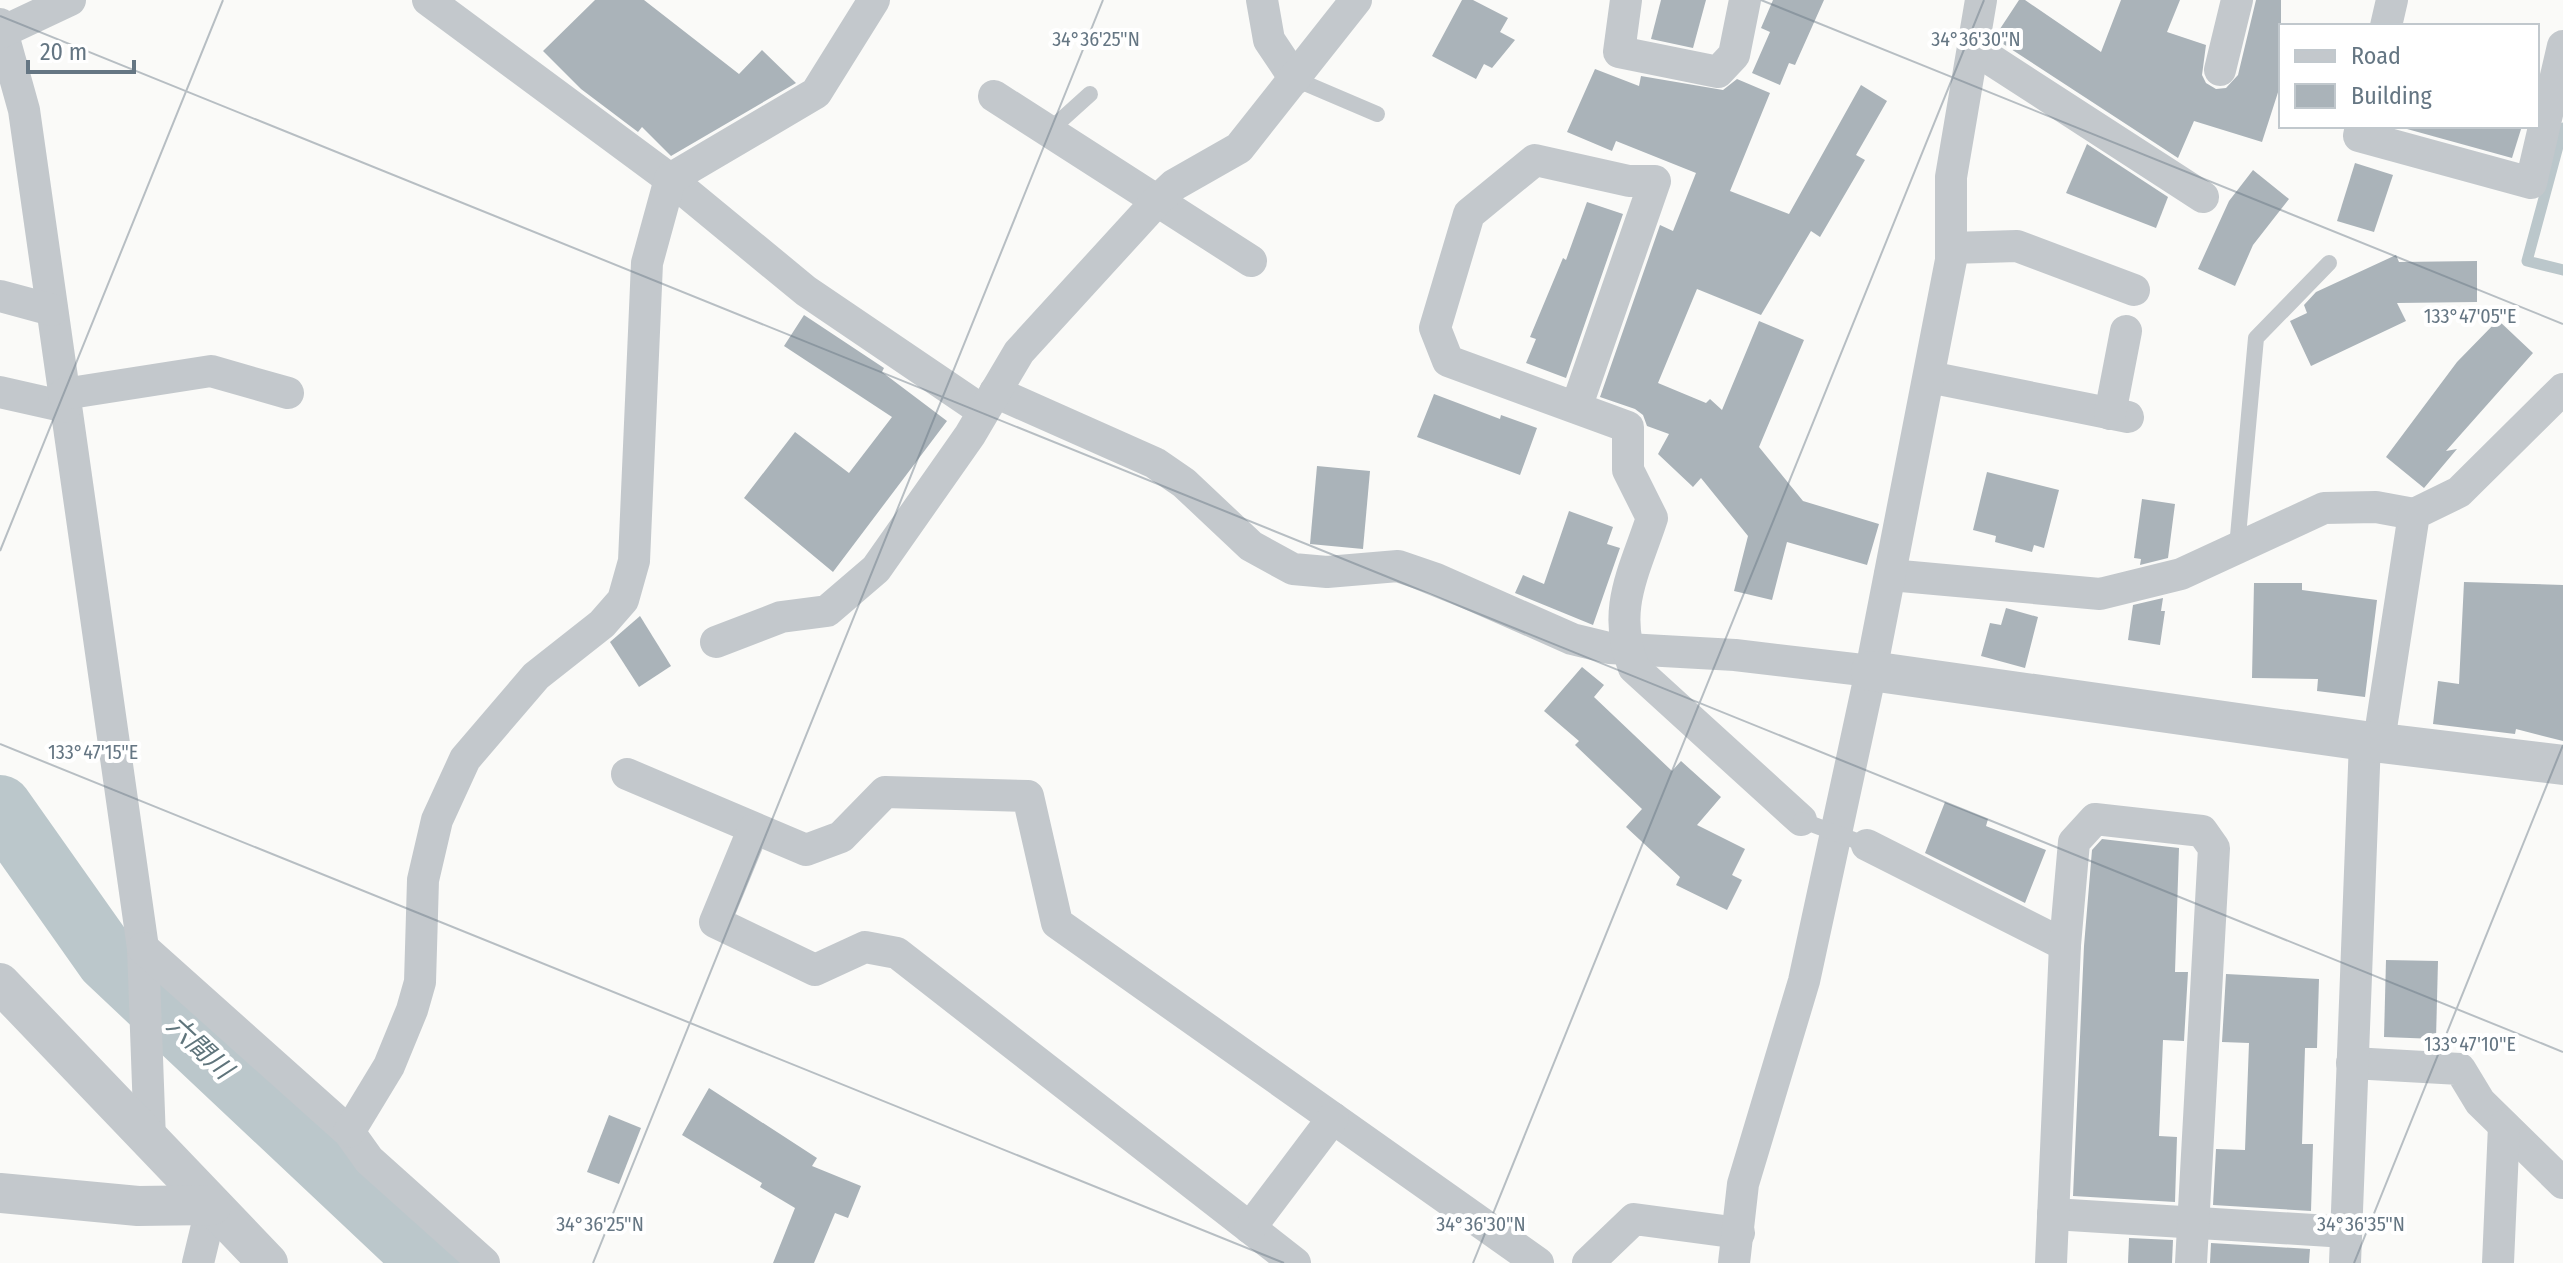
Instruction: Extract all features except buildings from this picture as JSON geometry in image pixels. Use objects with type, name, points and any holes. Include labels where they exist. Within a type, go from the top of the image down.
[{"type":"street","points":[[70,0],[1,28],[12,107],[52,310],[144,956],[150,1140]]},
{"type":"street","points":[[428,0],[670,179],[806,291],[989,402],[1155,463],[1184,483],[1251,546],[1293,569],[1327,572],[1398,566],[1436,579],[1572,639],[1626,649],[1735,655],[1871,671],[2563,765]]},
{"type":"street","points":[[349,1132],[389,1066],[412,1010],[420,982],[423,880],[437,820],[465,759],[536,676],[602,624],[623,600],[634,561],[647,263],[670,179],[816,93],[874,0]]},
{"type":"street","points":[[1262,0],[1269,40],[1295,79]]},
{"type":"street","points":[[716,642],[781,617],[827,611],[876,569],[970,435],[1019,352],[1132,225],[1174,185],[1239,148],[1356,0]]},
{"type":"street","points":[[1626,0],[1619,52],[1718,72],[1734,55],[1745,0]]},
{"type":"street","points":[[1588,1263],[1634,1219],[1736,1248],[1743,1184],[1804,981],[1871,671],[1929,377],[1951,248],[1951,177],[1981,0]]},
{"type":"street","points":[[2220,70],[2237,0]]},
{"type":"street","points":[[2386,24],[2392,0]]},
{"type":"street","points":[[2361,128],[2359,136],[2531,183],[2563,46]]},
{"type":"street","points":[[1973,48],[2203,197]]},
{"type":"street","points":[[994,96],[1251,261]]},
{"type":"street","points":[[1576,408],[1655,181],[1629,181],[1535,160],[1469,214],[1435,328],[1448,361],[1576,408],[1628,427],[1628,470],[1652,518],[1622,611],[1626,649],[1634,668],[1801,820]]},
{"type":"street","points":[[1951,248],[2017,246],[2134,290]]},
{"type":"street","points":[[0,296],[52,310]]},
{"type":"street","points":[[1929,377],[2119,416],[2126,331]]},
{"type":"street","points":[[0,392],[65,400],[211,371],[288,393]]},
{"type":"street","points":[[1890,575],[2100,594],[2181,574],[2324,508],[2376,507],[2414,514],[2459,492],[2563,389]]},
{"type":"street","points":[[2053,1214],[2193,1223],[2345,1248],[2352,1063],[2372,741],[2414,514]]},
{"type":"street","points":[[627,774],[806,850],[841,837],[885,792],[1028,796],[1057,923],[1538,1263]]},
{"type":"street","points":[[2051,1263],[2065,945],[2074,842],[2095,819],[2202,831],[2214,848],[2191,1263]]},
{"type":"street","points":[[753,830],[715,922],[815,970],[865,947],[897,953],[1295,1263]]},
{"type":"street","points":[[1867,845],[2065,945]]},
{"type":"street","points":[[144,956],[349,1132],[369,1160],[484,1263]]},
{"type":"street","points":[[0,983],[268,1263]]},
{"type":"street","points":[[2352,1063],[2460,1069],[2480,1102],[2563,1183]]},
{"type":"street","points":[[1250,1228],[1333,1118]]},
{"type":"street","points":[[2498,1263],[2504,1126]]},
{"type":"street","points":[[0,1193],[138,1206],[212,1205]]},
{"type":"street","points":[[198,1263],[212,1205]]},
{"type":"lane","points":[[1295,79],[1377,114]]},
{"type":"lane","points":[[1049,131],[1090,94]]},
{"type":"lane","points":[[2237,547],[2256,338],[2329,263]]},
{"type":"lane","points":[[1801,820],[1867,845]]},
{"type":"waterway","points":[[2563,128],[2527,261],[2563,270]]},
{"type":"waterway","name":"六間川","points":[[0,807],[108,960],[430,1263]]}]
